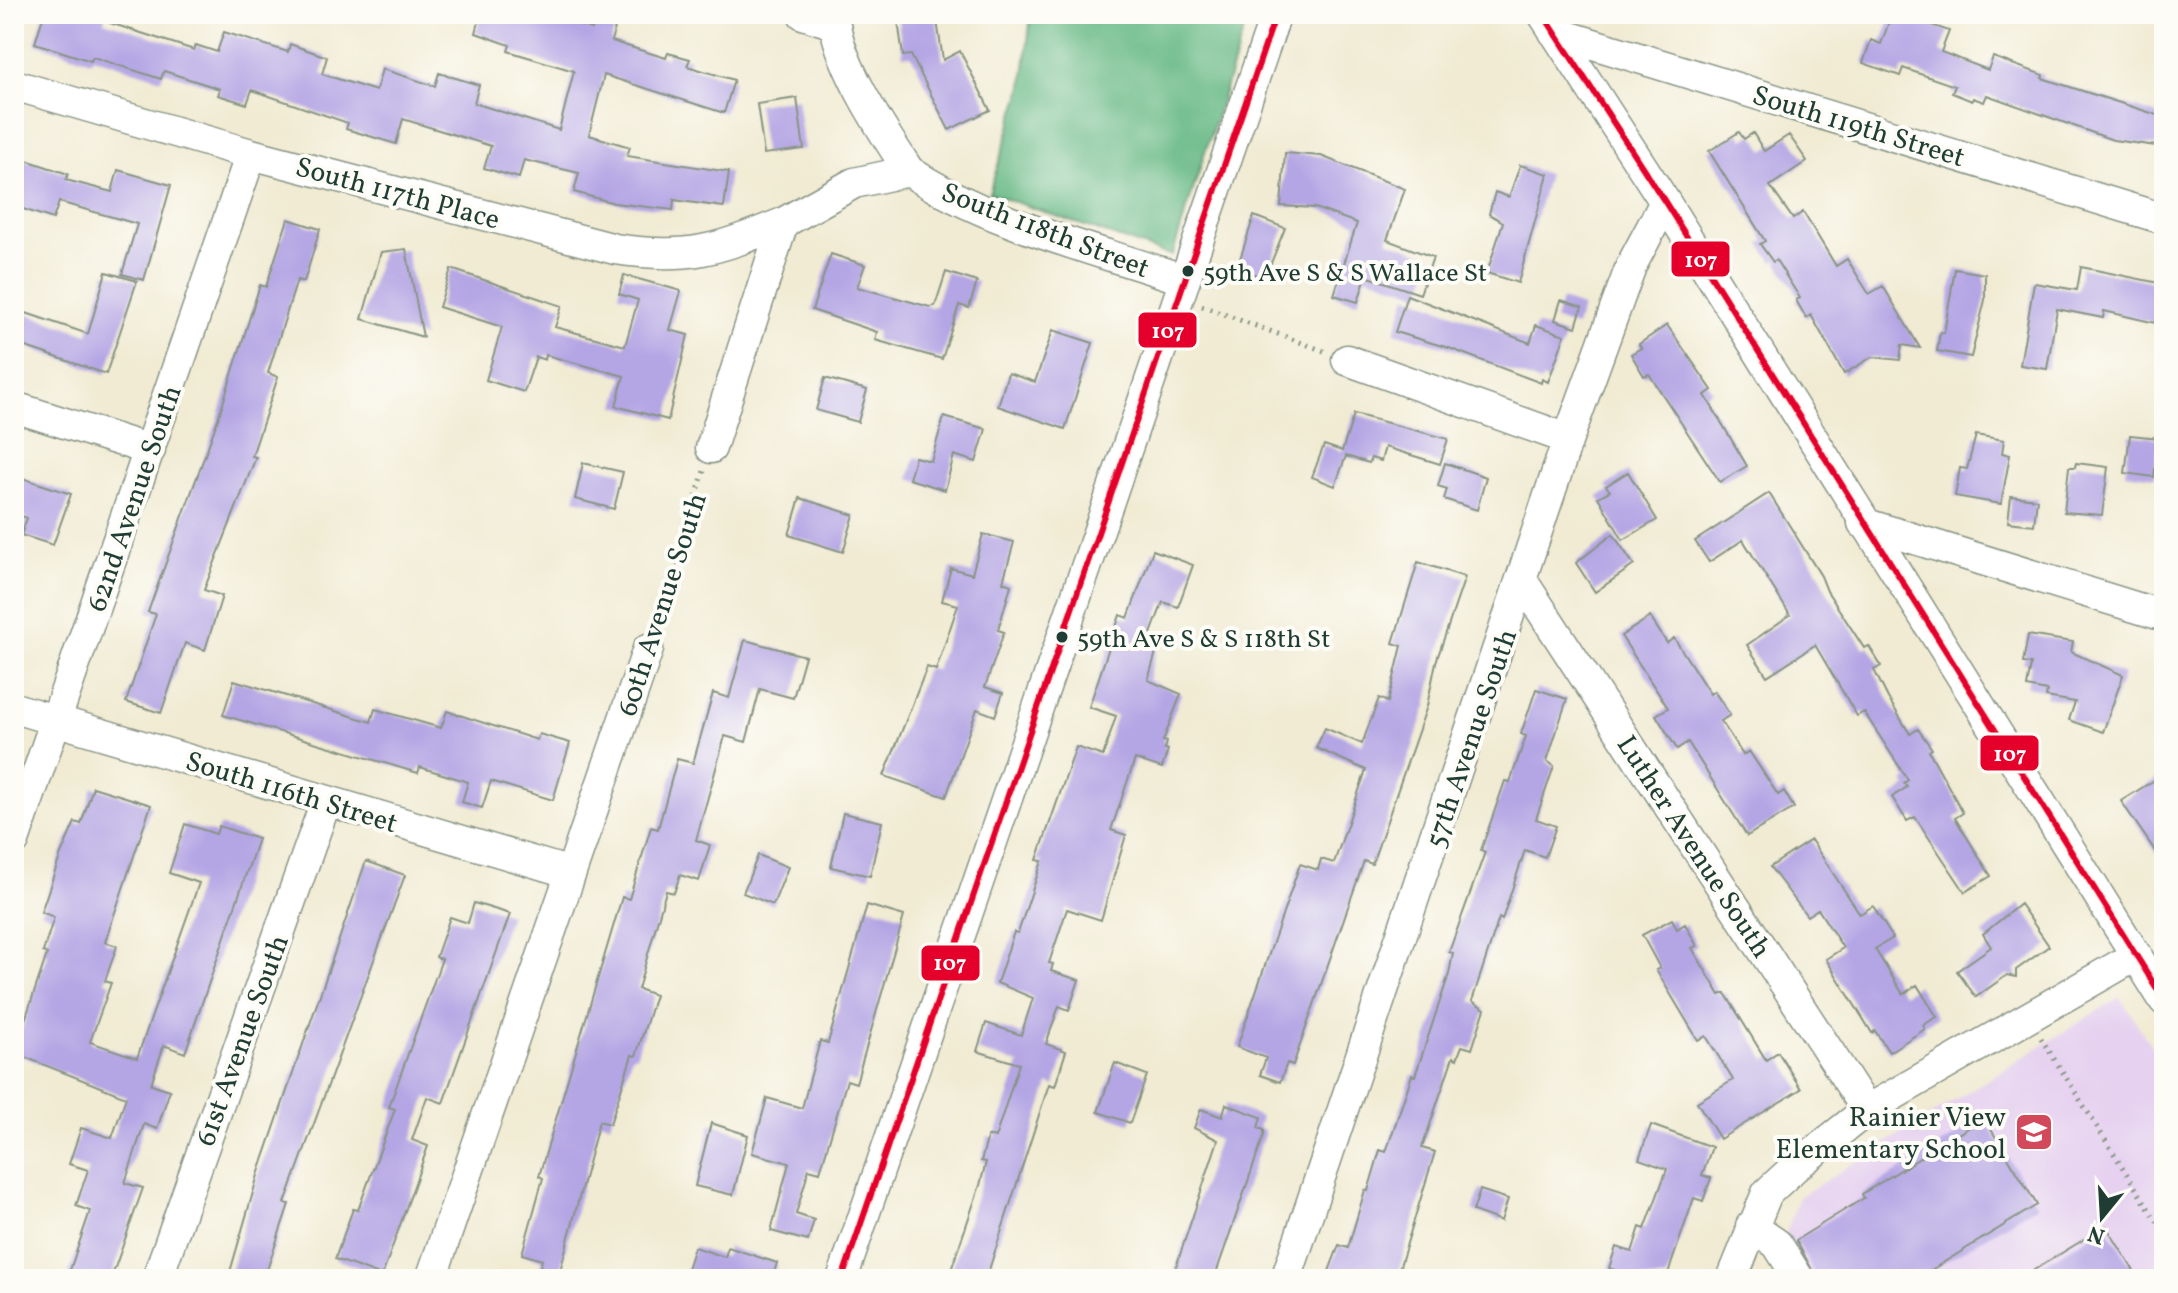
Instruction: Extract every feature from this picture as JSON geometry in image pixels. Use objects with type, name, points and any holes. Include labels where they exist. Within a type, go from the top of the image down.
[{"type":"street","points":[[711,448],[783,223],[854,183],[909,171],[875,118],[834,19],[803,14]]},
{"type":"street","points":[[842,1279],[1276,14]]},
{"type":"street","points":[[1548,23],[1665,202],[2164,1000]]},
{"type":"street","name":"South 119th Street","points":[[1548,23],[2164,219]]},
{"type":"street","name":"South 117th Place","points":[[14,85],[251,154],[615,249],[664,256],[718,249],[783,223]]},
{"type":"street","name":"62nd Avenue South","points":[[14,841],[251,154]]},
{"type":"street","name":"South 118th Street","points":[[909,171],[937,190],[973,206],[1182,289]]},
{"type":"street","name":"57th Avenue South","points":[[1286,1279],[1523,582],[1568,439],[1631,266],[1665,202]]},
{"type":"street","points":[[1347,360],[1568,439]]},
{"type":"street","points":[[14,407],[150,450]]},
{"type":"street","points":[[1863,523],[2164,616]]},
{"type":"street","name":"Luther Avenue South","points":[[1523,582],[1867,1110]]},
{"type":"street","name":"60th Avenue South","points":[[431,1279],[648,649]]},
{"type":"street","name":"South 116th Street","points":[[14,708],[571,873]]},
{"type":"street","name":"61st Avenue South","points":[[157,1279],[326,801]]},
{"type":"street","points":[[1732,1279],[1767,1193],[1795,1167],[1867,1110],[2137,955]]},
{"type":"street","points":[[1751,1226],[1777,1244],[1799,1279]]},
{"type":"path","points":[[1182,289],[1347,360]]},
{"type":"path","name":"60th Avenue South","points":[[648,649],[711,448]]},
{"type":"path","points":[[2029,1018],[2164,1233]]},
{"type":"shaded area","name":"Rainier View Elementary School","points":[[2120,997],[2164,1066],[2164,1279],[1770,1279],[1799,1197]]},
{"type":"green space","points":[[1031,14],[1249,14],[1172,256],[989,193],[1023,86]]},
{"type":"building","points":[[44,14],[106,14],[104,21],[194,50],[196,45],[217,52],[224,32],[288,52],[290,44],[327,57],[322,74],[376,91],[382,69],[435,86],[439,73],[479,85],[474,103],[559,130],[574,71],[508,51],[510,45],[476,33],[481,14],[542,14],[592,29],[595,18],[616,25],[611,41],[666,58],[668,53],[690,59],[687,66],[734,80],[724,113],[604,75],[589,135],[630,147],[627,156],[729,172],[724,207],[674,200],[673,210],[614,203],[574,192],[579,173],[524,160],[519,178],[484,168],[491,146],[403,119],[396,144],[346,129],[348,123],[252,90],[247,104],[218,95],[220,89],[164,71],[161,79],[93,57],[91,61],[35,43]]},
{"type":"building","points":[[897,14],[936,14],[943,60],[960,51],[990,110],[949,130],[911,55],[903,56]]},
{"type":"building","points":[[1892,14],[1919,14],[1917,20],[1949,31],[1941,52],[1988,70],[1993,57],[2043,75],[2042,78],[2164,117],[2164,147],[2113,140],[1987,95],[1984,102],[1973,98],[1972,101],[1952,93],[1955,86],[1903,68],[1900,76],[1863,63],[1871,40],[1881,44]]},
{"type":"building","points":[[797,98],[804,149],[764,154],[757,104]]},
{"type":"building","points":[[1739,132],[1744,139],[1753,133],[1764,151],[1789,135],[1807,161],[1770,186],[1793,219],[1803,212],[1836,266],[1847,259],[1869,294],[1883,286],[1920,348],[1902,345],[1900,360],[1872,357],[1844,374],[1811,315],[1806,318],[1796,300],[1800,298],[1776,260],[1773,262],[1760,244],[1765,241],[1709,151]]},
{"type":"building","points":[[1285,153],[1321,156],[1405,189],[1387,240],[1433,257],[1420,294],[1366,276],[1358,302],[1334,295],[1357,223],[1315,208],[1281,206]]},
{"type":"building","points":[[14,156],[68,174],[66,180],[112,192],[118,170],[171,185],[144,280],[122,274],[137,224],[59,202],[53,219],[14,206]]},
{"type":"building","points":[[1520,165],[1548,174],[1518,283],[1487,273],[1503,222],[1489,214],[1495,192],[1509,197]]},
{"type":"building","points":[[1254,216],[1285,228],[1265,278],[1237,268]]},
{"type":"building","points":[[288,219],[320,229],[304,282],[297,280],[268,373],[278,377],[252,456],[256,457],[204,590],[222,596],[205,650],[185,643],[161,713],[126,702],[156,614],[148,612],[218,419],[260,285],[266,287]]},
{"type":"building","points":[[406,249],[423,337],[362,319],[381,252]]},
{"type":"building","points":[[831,254],[865,265],[857,287],[930,307],[935,306],[946,272],[977,282],[969,308],[959,305],[942,359],[875,340],[877,332],[812,310]]},
{"type":"building","points":[[2081,267],[2164,284],[2164,325],[2104,311],[2103,318],[2057,309],[2047,369],[2020,365],[2034,283],[2077,290]]},
{"type":"building","points":[[451,269],[562,306],[555,327],[625,346],[638,300],[619,294],[624,275],[681,291],[670,330],[688,335],[668,420],[616,406],[624,376],[546,355],[545,360],[536,357],[524,392],[486,380],[502,327],[439,307]]},
{"type":"building","points":[[1955,269],[1985,274],[1985,300],[1971,357],[1937,351],[1940,332],[1944,333]]},
{"type":"building","points":[[106,272],[137,281],[106,374],[14,343],[14,309],[88,334]]},
{"type":"building","points":[[1407,295],[1530,343],[1536,325],[1565,335],[1548,382],[1542,379],[1541,383],[1449,348],[1395,332]]},
{"type":"building","points":[[1561,300],[1582,307],[1576,327],[1555,320]]},
{"type":"building","points":[[1667,325],[1712,390],[1705,395],[1747,466],[1720,482],[1649,374],[1644,376],[1631,354],[1641,348],[1639,344]]},
{"type":"building","points":[[1053,330],[1093,343],[1065,429],[998,406],[1008,373],[1035,382]]},
{"type":"building","points":[[825,378],[867,390],[858,422],[816,410]]},
{"type":"building","points":[[1354,414],[1448,439],[1440,464],[1385,447],[1381,461],[1371,458],[1369,463],[1346,456],[1335,486],[1312,477],[1324,445],[1342,451]]},
{"type":"building","points":[[944,417],[986,429],[976,462],[954,455],[945,490],[909,479],[915,457],[931,461]]},
{"type":"building","points":[[1976,435],[2004,440],[2002,453],[2010,455],[2001,504],[1955,496],[1960,468],[1967,469]]},
{"type":"building","points":[[2130,435],[2159,438],[2154,477],[2125,473]]},
{"type":"building","points":[[583,463],[623,472],[614,509],[575,499]]},
{"type":"building","points":[[1445,463],[1486,477],[1477,510],[1444,499],[1447,489],[1438,486]]},
{"type":"building","points":[[2076,463],[2108,467],[2102,515],[2064,512],[2069,467],[2075,467]]},
{"type":"building","points":[[1628,472],[1657,520],[1623,540],[1598,497],[1610,491],[1606,486]]},
{"type":"building","points":[[22,478],[71,494],[53,545],[21,535],[27,518],[14,513],[14,502]]},
{"type":"building","points":[[1769,493],[1821,576],[1827,591],[1864,648],[1869,646],[1881,666],[1874,670],[1910,734],[1918,729],[1932,749],[1929,751],[1963,813],[1955,818],[1991,876],[1965,892],[1915,817],[1907,821],[1892,797],[1907,787],[1904,783],[1908,780],[1864,712],[1857,716],[1815,645],[1767,676],[1747,645],[1790,615],[1743,540],[1709,562],[1695,541]]},
{"type":"building","points":[[2011,496],[2037,499],[2034,525],[2008,522]]},
{"type":"building","points":[[800,498],[854,515],[843,552],[789,535]]},
{"type":"building","points":[[983,534],[1014,542],[1003,582],[1011,585],[998,630],[1004,632],[985,687],[1003,693],[995,716],[977,709],[946,797],[884,776],[927,667],[936,670],[958,605],[942,601],[951,568],[972,574]]},
{"type":"building","points":[[1613,534],[1634,565],[1595,592],[1576,563]]},
{"type":"building","points":[[1153,550],[1193,565],[1178,607],[1163,602],[1149,639],[1159,642],[1148,680],[1181,694],[1163,741],[1167,742],[1165,749],[1168,750],[1162,768],[1135,759],[1111,830],[1126,835],[1101,920],[1067,909],[1049,963],[1053,964],[1051,971],[1079,980],[1069,1010],[1059,1006],[1046,1044],[1066,1051],[1055,1086],[1049,1084],[986,1279],[948,1279],[980,1185],[986,1162],[981,1161],[988,1136],[995,1138],[1019,1064],[977,1051],[986,1023],[1021,1035],[1033,998],[997,983],[1014,932],[1018,933],[1042,861],[1037,860],[1076,747],[1103,756],[1116,716],[1089,707],[1120,615],[1128,618]]},
{"type":"building","points":[[1418,562],[1465,577],[1436,662],[1427,706],[1372,864],[1364,861],[1293,1065],[1287,1063],[1280,1082],[1260,1075],[1266,1058],[1237,1047],[1300,864],[1318,870],[1321,859],[1334,863],[1366,770],[1316,748],[1325,728],[1362,744],[1379,698],[1388,702],[1402,646],[1393,643]]},
{"type":"building","points":[[1650,617],[1667,643],[1674,638],[1710,694],[1714,691],[1730,715],[1721,721],[1743,755],[1749,751],[1778,795],[1784,791],[1794,808],[1747,836],[1688,742],[1677,749],[1656,715],[1668,708],[1621,636]]},
{"type":"building","points":[[2028,635],[2073,642],[2071,652],[2123,675],[2103,732],[2069,720],[2075,702],[2046,697],[2047,691],[2027,687],[2031,664],[2023,663]]},
{"type":"building","points":[[745,640],[805,656],[793,698],[760,689],[746,742],[725,736],[696,840],[710,845],[699,881],[680,875],[674,893],[666,891],[638,989],[655,995],[636,1056],[632,1055],[610,1124],[599,1121],[558,1279],[536,1279],[542,1260],[522,1254],[543,1178],[539,1176],[622,897],[629,899],[651,827],[658,829],[677,759],[693,763],[713,693],[729,698]]},
{"type":"building","points":[[234,680],[371,722],[375,709],[441,728],[447,711],[537,740],[539,734],[570,743],[553,800],[491,781],[482,808],[462,802],[468,782],[420,767],[418,773],[223,715]]},
{"type":"building","points":[[1536,689],[1567,699],[1547,761],[1554,766],[1536,819],[1556,826],[1545,857],[1525,850],[1502,920],[1499,918],[1472,1001],[1485,1009],[1472,1049],[1462,1046],[1457,1059],[1453,1057],[1422,1148],[1435,1152],[1396,1279],[1326,1279],[1339,1245],[1348,1248],[1380,1150],[1386,1152],[1412,1075],[1415,1076],[1449,974],[1453,953],[1449,952],[1485,852],[1481,850],[1505,781],[1510,782],[1526,736],[1521,734]]},
{"type":"building","points":[[2164,774],[2164,864],[2121,801]]},
{"type":"building","points":[[93,787],[151,805],[105,942],[117,946],[105,981],[111,983],[90,1042],[137,1058],[199,883],[169,873],[185,824],[216,834],[219,826],[258,839],[185,1053],[164,1045],[151,1084],[170,1090],[157,1129],[144,1124],[125,1183],[143,1188],[111,1279],[67,1279],[90,1211],[76,1206],[88,1170],[69,1164],[81,1128],[112,1138],[126,1097],[14,1053],[47,954],[43,952],[54,917],[41,912],[61,854],[75,822],[81,824]]},
{"type":"building","points":[[843,813],[882,822],[870,876],[831,867]]},
{"type":"building","points":[[1811,840],[1860,914],[1873,906],[1893,938],[1875,949],[1903,994],[1917,985],[1937,1017],[1923,1025],[1925,1029],[1889,1052],[1875,1031],[1872,1033],[1826,959],[1843,948],[1818,909],[1807,916],[1770,867]]},
{"type":"building","points":[[758,855],[788,867],[773,905],[743,893]]},
{"type":"building","points":[[366,861],[405,875],[285,1203],[289,1204],[264,1279],[228,1279],[258,1175]]},
{"type":"building","points":[[474,903],[510,914],[443,1103],[427,1097],[412,1140],[428,1146],[382,1276],[335,1259],[353,1209],[358,1210],[395,1109],[389,1107],[442,959],[436,957],[450,917],[468,923]]},
{"type":"building","points":[[2020,904],[2049,946],[2016,970],[2016,977],[2007,975],[1976,997],[1957,971],[1991,947],[1983,934]]},
{"type":"building","points":[[867,905],[904,916],[856,1083],[847,1080],[820,1172],[809,1169],[796,1214],[814,1220],[808,1241],[771,1231],[789,1163],[752,1153],[767,1098],[802,1108],[820,1041],[828,1043]]},
{"type":"building","points":[[1672,919],[1677,929],[1685,924],[1697,946],[1692,948],[1720,995],[1725,993],[1766,1060],[1778,1052],[1801,1089],[1720,1139],[1697,1102],[1733,1080],[1706,1036],[1698,1040],[1656,970],[1660,968],[1642,935]]},
{"type":"building","points":[[1115,1063],[1147,1075],[1130,1123],[1098,1112]]},
{"type":"building","points":[[1226,1104],[1261,1117],[1258,1128],[1264,1130],[1264,1135],[1214,1279],[1172,1279],[1218,1140],[1194,1128],[1201,1109],[1222,1117]]},
{"type":"building","points":[[1984,1118],[2037,1205],[1928,1272],[1932,1279],[1817,1279],[1796,1240],[1864,1198],[1862,1194]]},
{"type":"building","points":[[711,1123],[748,1135],[733,1195],[695,1186]]},
{"type":"building","points":[[1651,1125],[1712,1147],[1702,1175],[1711,1178],[1703,1201],[1694,1198],[1666,1279],[1622,1279],[1624,1274],[1609,1268],[1616,1247],[1632,1252],[1640,1227],[1645,1229],[1667,1169],[1639,1159]]},
{"type":"building","points":[[1480,1190],[1508,1199],[1501,1221],[1473,1211]]},
{"type":"building","points":[[2106,1226],[2139,1279],[2019,1279]]},
{"type":"building","points":[[694,1247],[725,1257],[728,1247],[777,1263],[772,1279],[698,1279],[685,1275]]},
{"type":"transit line","name":"107","points":[[842,1279],[1276,14]]},
{"type":"transit line","name":"107","points":[[1543,14],[1665,202],[2164,1000]]},
{"type":"place","name":"59th Ave S & S Wallace St","points":[[1188,271]]},
{"type":"place","name":"59th Ave S & S 118th St","points":[[1062,637]]},
{"type":"place","name":"Rainier View Elementary School","points":[[2034,1132]]}]
